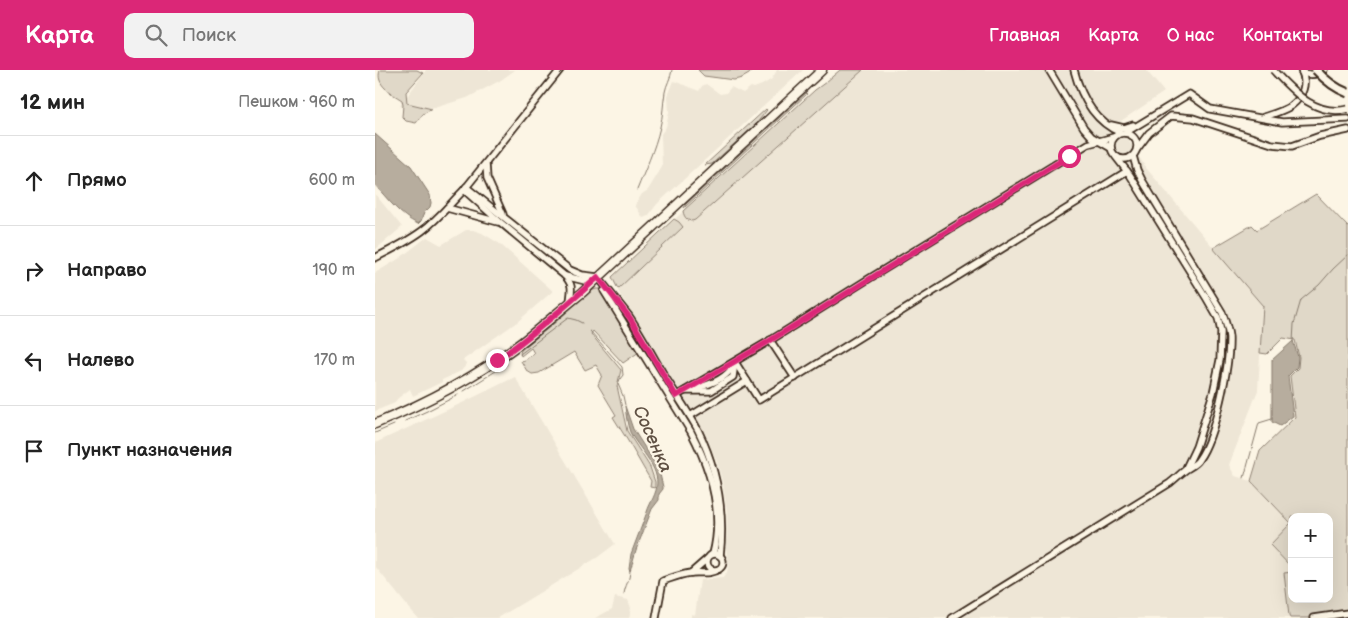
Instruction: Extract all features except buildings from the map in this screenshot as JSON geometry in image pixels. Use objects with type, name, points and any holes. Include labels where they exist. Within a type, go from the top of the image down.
[{"type":"main road","points":[[375,424],[431,399],[479,372],[517,346],[597,278],[823,70]]},
{"type":"street","points":[[375,258],[403,244],[423,230],[447,208],[486,164],[560,70]]},
{"type":"street","points":[[1049,70],[1084,128],[1092,137],[1111,148]]},
{"type":"street","points":[[1074,70],[1081,89],[1098,118],[1113,130],[1129,134],[1134,138],[1137,149]]},
{"type":"street","points":[[1273,70],[1299,96],[1317,107],[1335,110],[1348,109]]},
{"type":"street","points":[[1301,70],[1306,74],[1313,74],[1324,70]]},
{"type":"street","points":[[1263,118],[1286,109],[1299,98],[1305,83],[1301,70]]},
{"type":"street","points":[[1316,70],[1337,88],[1348,93]]},
{"type":"street","points":[[676,396],[735,362],[1088,144],[1115,137],[1189,94],[1210,109],[1282,122],[1348,119]]},
{"type":"street","points":[[1116,157],[1127,159],[1133,156],[1149,133],[1171,116],[1193,118],[1272,144],[1292,146],[1320,136],[1348,130]]},
{"type":"street","points":[[1098,118],[1110,125],[1124,128],[1142,122]]},
{"type":"street","points":[[1115,137],[1112,141],[1112,151],[1127,171],[1207,299],[1218,318],[1221,332],[1220,360],[1213,393],[1196,447],[1185,470]]},
{"type":"street","points":[[952,618],[1170,483],[1197,462],[1203,454],[1215,422],[1227,362],[1229,338],[1227,324],[1222,312],[1142,180],[1133,156]]},
{"type":"street","points":[[486,164],[487,178],[501,219]]},
{"type":"street","points":[[735,362],[759,400],[1127,171]]},
{"type":"street","points":[[465,189],[571,282],[570,302]]},
{"type":"street","points":[[447,208],[501,219],[570,270],[597,278],[630,318],[690,416],[708,452],[716,480],[721,512],[722,541],[720,556],[723,563],[719,569],[708,574],[691,573],[663,581],[656,618]]},
{"type":"street","points":[[565,276],[585,281],[597,278]]},
{"type":"street","points":[[597,278],[703,454],[717,512],[716,540],[713,554],[691,573]]},
{"type":"street","points":[[770,340],[795,378]]},
{"type":"street","points":[[685,391],[710,388],[731,375],[735,362]]},
{"type":"street","points":[[705,407],[713,393],[735,380],[747,381]]},
{"type":"street","points":[[690,416],[718,402],[740,388],[747,381]]},
{"type":"street","points":[[713,554],[720,556]]},
{"type":"street","points":[[707,559],[709,568],[719,569]]},
{"type":"street","points":[[1314,618],[1348,613]]},
{"type":"shaded area","points":[[380,70],[417,70],[423,73],[406,92],[407,103],[432,109],[423,114],[416,123],[406,121],[402,117],[402,100],[382,84],[379,75]]},
{"type":"shaded area","points":[[426,70],[515,70],[501,80],[467,98],[427,110],[407,109],[400,106]]},
{"type":"shaded area","points":[[698,70],[752,70],[742,78],[734,80],[704,76]]},
{"type":"shaded area","points":[[777,70],[803,70],[657,204],[648,216],[643,218],[635,205],[642,194],[648,190],[662,167],[661,134],[666,127],[669,112],[668,96],[674,81],[699,91],[706,84],[720,94],[726,93],[731,87],[743,93],[751,87],[754,88],[762,85],[772,79]]},
{"type":"shaded area","points":[[840,70],[1146,70],[1164,92],[1118,123],[1146,168],[1263,306],[1258,390],[1229,465],[1235,476],[1251,481],[1288,520],[1288,526],[1270,545],[1288,564],[1288,573],[1285,573],[1290,618],[691,618],[691,614],[695,615],[700,580],[723,578],[727,572],[727,513],[723,485],[717,462],[706,435],[621,297],[612,277]]},
{"type":"shaded area","points":[[840,70],[863,70],[695,220],[691,221],[684,216],[683,211],[815,90]]},
{"type":"shaded area","points":[[807,94],[684,208],[686,204]]},
{"type":"shaded area","points":[[766,109],[756,124],[712,164],[705,165]]},
{"type":"shaded area","points":[[375,134],[411,166],[430,195],[430,207],[418,224],[400,212],[375,185]]},
{"type":"shaded area","points":[[375,194],[402,227],[375,250]]},
{"type":"shaded area","points":[[1316,194],[1348,227],[1348,618],[1290,618],[1289,616],[1284,573],[1288,572],[1288,603],[1333,603],[1333,513],[1288,513],[1288,520],[1251,481],[1260,451],[1295,417],[1290,376],[1298,368],[1299,357],[1295,340],[1283,338],[1267,354],[1260,353],[1263,306],[1213,248],[1252,225],[1257,230]]},
{"type":"shaded area","points":[[674,219],[683,227],[618,289],[612,277]]},
{"type":"shaded area","points":[[466,230],[482,233],[500,244],[553,291],[517,322],[463,360],[467,364],[461,371],[413,396],[410,389],[397,399],[395,403],[375,411],[375,273],[400,258],[427,237],[441,245]]},
{"type":"shaded area","points":[[600,289],[605,293],[609,305],[639,352],[623,363],[593,331],[591,334],[621,370],[617,386],[627,431],[650,467],[655,488],[650,487],[651,481],[613,417],[616,415],[598,385],[602,375],[596,365],[585,370],[574,352],[539,373],[532,374],[527,371],[521,361],[534,353],[531,348],[521,356],[521,350],[591,291]]},
{"type":"shaded area","points":[[1293,341],[1298,357],[1297,367],[1288,376],[1293,416],[1280,426],[1272,422],[1272,360]]},
{"type":"shaded area","points":[[515,377],[615,544],[598,557],[498,618],[418,618],[375,566],[375,443]]},
{"type":"shaded area","points":[[625,406],[633,429],[659,470],[663,487],[659,494],[659,500],[652,509],[630,571],[631,554],[655,494],[657,483],[651,463],[630,432]]},
{"type":"shaded area","points":[[1288,526],[1288,564],[1270,545]]},
{"type":"shaded area","points":[[615,597],[628,600],[631,608],[629,618],[595,618],[612,609]]},
{"type":"waterway","points":[[637,190],[658,135],[666,89],[672,70]]},
{"type":"waterway","points":[[1293,342],[1294,324],[1301,300],[1319,285],[1348,255]]},
{"type":"waterway","points":[[520,354],[568,318],[582,323]]},
{"type":"waterway","name":"Сосенка","points":[[590,331],[622,367],[623,375],[618,384],[625,405]]},
{"type":"waterway","points":[[464,391],[507,364]]},
{"type":"waterway","points":[[405,421],[458,395]]},
{"type":"waterway","points":[[1244,478],[1259,423],[1272,419]]},
{"type":"waterway","points":[[375,433],[394,425]]},
{"type":"waterway","name":"Сосенка","points":[[624,594],[630,570]]},
{"type":"route","points":[[497,360],[543,325],[598,277],[630,318],[676,396],[735,362],[1069,156]]}]
